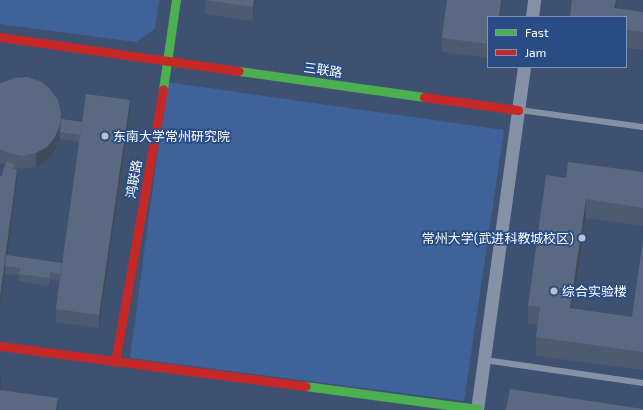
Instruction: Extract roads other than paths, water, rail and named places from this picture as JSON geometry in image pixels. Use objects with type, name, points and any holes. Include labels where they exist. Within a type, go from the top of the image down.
[{"type":"street","name":"鸿联路","points":[[115,362],[168,61],[176,0]]},
{"type":"street","points":[[532,16],[534,0]]},
{"type":"street","name":"三联路","points":[[0,37],[518,110]]},
{"type":"street","points":[[0,346],[477,410],[524,68]]},
{"type":"lane","name":"三联路","points":[[518,110],[643,127]]},
{"type":"lane","points":[[485,360],[643,383]]},
{"type":"place","name":"东南大学常州研究院","points":[[105,136]]},
{"type":"place","name":"常州大学(武进科教城校区)","points":[[582,238]]},
{"type":"place","name":"综合实验楼","points":[[554,291]]}]
